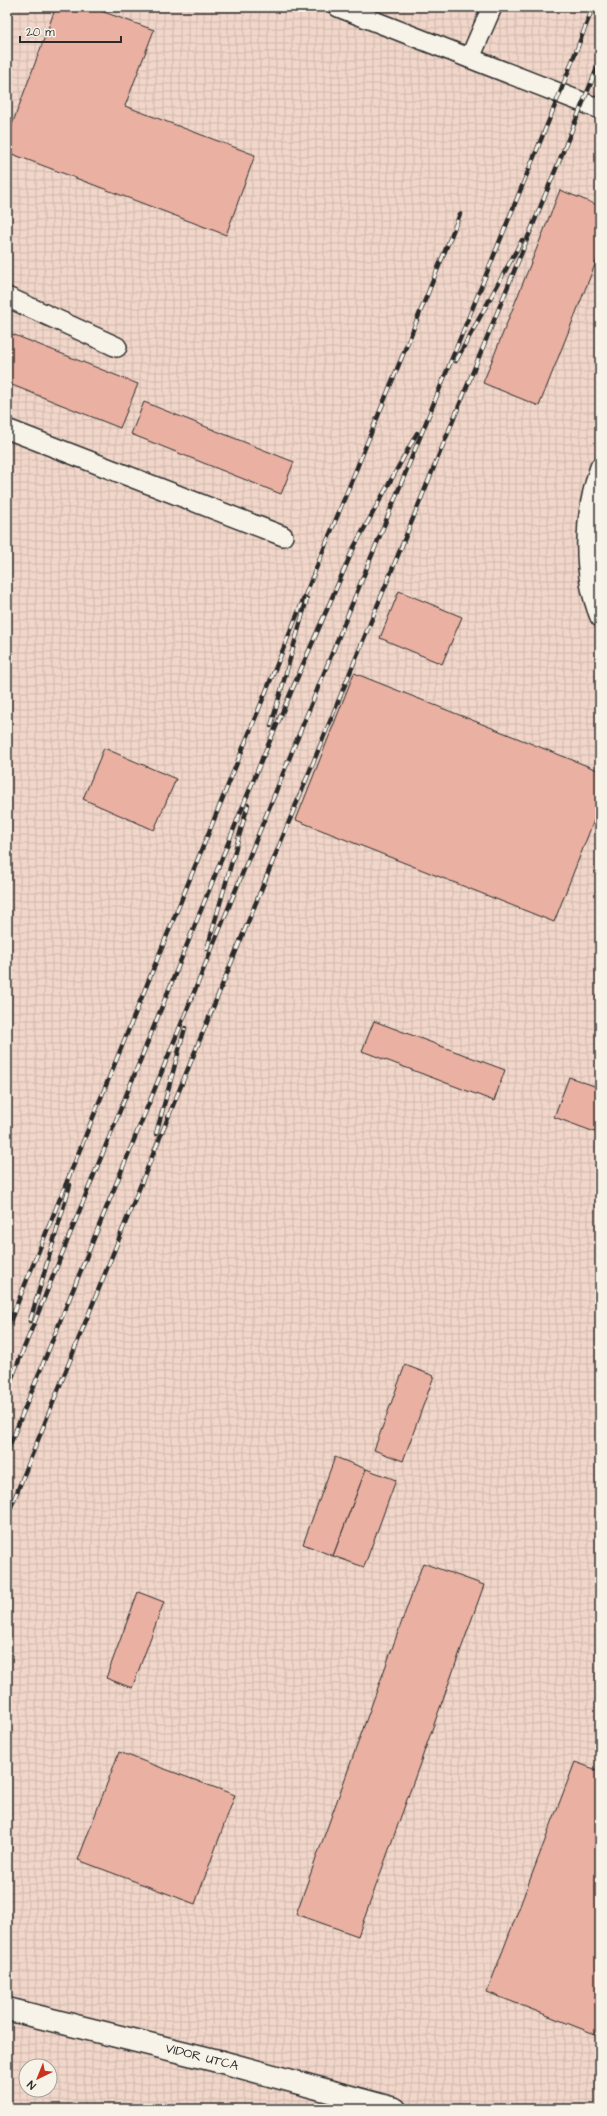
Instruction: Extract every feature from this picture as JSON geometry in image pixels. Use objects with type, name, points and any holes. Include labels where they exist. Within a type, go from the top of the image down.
[{"type":"street","name":"VIDOR UTCA","points":[[7,2009],[222,2062],[395,2109]]},
{"type":"lane","points":[[338,7],[600,109]]},
{"type":"lane","points":[[470,58],[492,7]]},
{"type":"lane","points":[[7,297],[117,347]]},
{"type":"lane","points":[[7,429],[283,536]]},
{"type":"lane","points":[[600,467],[594,485],[588,519],[587,550],[592,588],[600,617]]},
{"type":"shaded area","points":[[7,7],[600,7],[600,2109],[7,2109]]},
{"type":"building","points":[[56,7],[90,7],[154,30],[125,106],[255,155],[226,235],[7,152],[7,138]]},
{"type":"building","points":[[560,190],[600,206],[600,252],[539,406],[483,383]]},
{"type":"building","points":[[7,332],[138,384],[120,428],[7,383]]},
{"type":"building","points":[[144,402],[294,462],[281,494],[131,434]]},
{"type":"building","points":[[399,591],[462,617],[442,664],[380,638]]},
{"type":"building","points":[[354,673],[600,771],[600,805],[554,922],[296,820]]},
{"type":"building","points":[[104,748],[176,779],[154,830],[83,799]]},
{"type":"building","points":[[374,1021],[505,1070],[494,1101],[362,1051]]},
{"type":"building","points":[[569,1077],[600,1088],[600,1134],[554,1117]]},
{"type":"building","points":[[405,1365],[434,1376],[403,1461],[374,1450]]},
{"type":"building","points":[[335,1457],[366,1469],[333,1556],[303,1544]]},
{"type":"building","points":[[366,1469],[396,1480],[364,1567],[333,1556]]},
{"type":"building","points":[[423,1563],[484,1585],[358,1936],[296,1914]]},
{"type":"building","points":[[138,1592],[164,1602],[132,1688],[106,1678]]},
{"type":"building","points":[[119,1752],[235,1795],[195,1904],[78,1860]]},
{"type":"building","points":[[575,1762],[600,1771],[600,2036],[487,1992]]},
{"type":"railway","points":[[7,1452],[560,93],[593,7]]},
{"type":"railway","points":[[7,1517],[147,1169],[600,61]]},
{"type":"railway","points":[[7,1329],[460,214]]},
{"type":"railway","points":[[456,361],[522,240]]},
{"type":"railway","points":[[7,1390],[262,759],[354,547],[417,433]]},
{"type":"railway","points":[[271,726],[307,599]]},
{"type":"railway","points":[[207,949],[248,805]]},
{"type":"railway","points":[[156,1134],[185,1028]]},
{"type":"railway","points":[[30,1321],[70,1185]]}]
